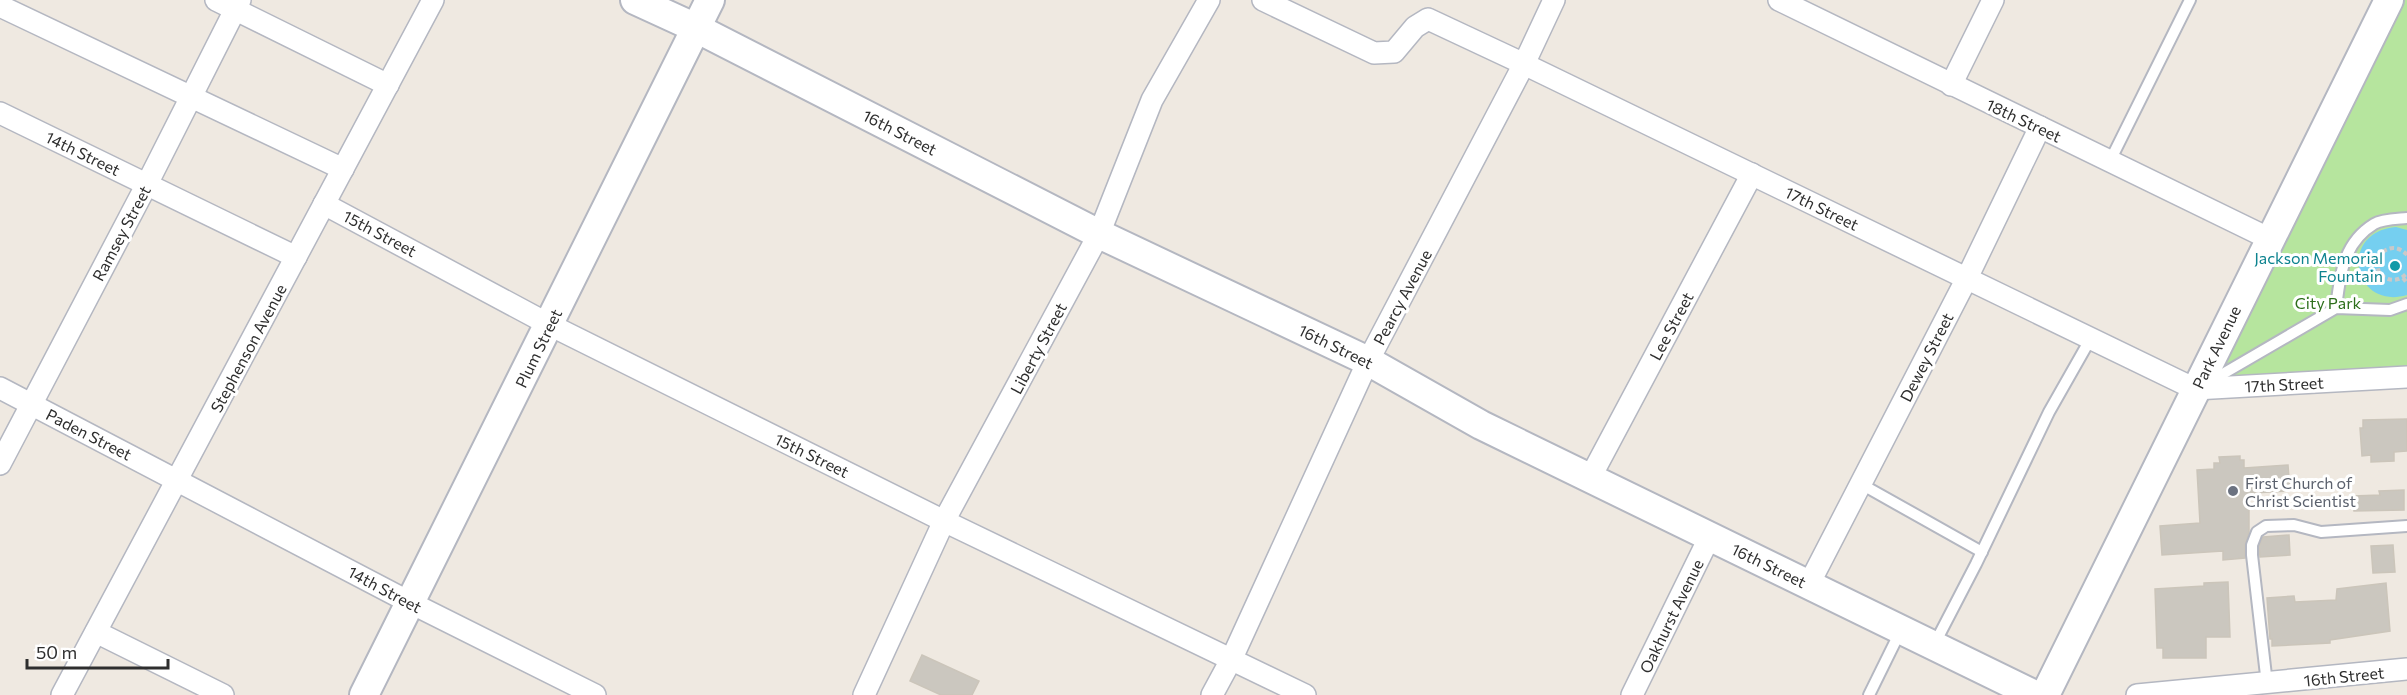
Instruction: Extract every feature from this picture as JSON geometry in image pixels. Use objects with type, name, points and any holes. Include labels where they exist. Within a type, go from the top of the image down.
[{"type":"street","name":"Stephenson Avenue","points":[[62,695],[433,0]]},
{"type":"street","name":"16th Street","points":[[635,0],[696,28],[1099,234],[1368,361],[1481,425],[2035,695]]},
{"type":"street","name":"Plum Street","points":[[364,695],[710,0]]},
{"type":"street","name":"Liberty Street","points":[[864,695],[944,521],[1099,234],[1152,100],[1209,0]]},
{"type":"street","name":"17th Street","points":[[1263,0],[1374,53],[1394,52],[1415,27],[1428,19],[1524,63],[2195,389],[2407,377]]},
{"type":"street","name":"Pearcy Avenue","points":[[1212,695],[1232,658],[1368,361],[1524,63],[1554,0]]},
{"type":"street","points":[[1951,85],[1992,0]]},
{"type":"street","name":"Park Avenue","points":[[2045,695],[2388,0]]},
{"type":"street","name":"18th Street","points":[[1784,1],[1951,85],[2270,239]]},
{"type":"street","points":[[230,3],[388,85]]},
{"type":"street","name":"Ramsey Street","points":[[0,464],[190,99],[230,3]]},
{"type":"street","points":[[0,6],[190,99],[343,170]]},
{"type":"street","name":"14th Street","points":[[0,112],[296,257]]},
{"type":"street","name":"Dewey Street","points":[[1809,584],[1967,278],[2040,127]]},
{"type":"street","name":"Lee Street","points":[[1590,478],[1752,174]]},
{"type":"street","name":"15th Street","points":[[324,204],[550,325],[944,521],[1305,695]]},
{"type":"street","name":"Paden Street","points":[[0,388],[177,480]]},
{"type":"street","name":"14th Street","points":[[177,480],[411,603],[595,695]]},
{"type":"street","name":"Oakhurst Avenue","points":[[1637,693],[1710,536]]},
{"type":"street","points":[[96,632],[223,695]]},
{"type":"street","name":"16th Street","points":[[2137,695],[2407,669]]},
{"type":"lane","points":[[2110,161],[2190,0]]},
{"type":"lane","points":[[2336,308],[2340,277],[2350,246],[2375,223],[2407,218]]},
{"type":"lane","points":[[2195,389],[2336,308],[2390,310],[2407,304]]},
{"type":"lane","points":[[1934,645],[1982,552],[2049,412],[2091,338]]},
{"type":"lane","points":[[1861,484],[1982,552]]},
{"type":"lane","points":[[2267,684],[2252,555],[2252,545],[2257,532],[2266,526],[2276,525],[2294,525],[2321,532],[2407,525]]},
{"type":"lane","points":[[1869,695],[1901,629]]},
{"type":"path","points":[[2407,254],[2400,248],[2389,248],[2380,254],[2376,264],[2380,274],[2385,278],[2396,280],[2403,278],[2407,273]]},
{"type":"path","points":[[2403,278],[2407,283]]},
{"type":"green space","name":"City Park","points":[[2389,0],[2407,0],[2407,377],[2195,389]]},
{"type":"water","points":[[2396,227],[2407,230],[2407,295],[2389,297],[2374,292],[2364,282],[2359,269],[2359,255],[2365,242],[2377,232]]},
{"type":"building","points":[[2407,419],[2407,451],[2394,452],[2394,461],[2371,462],[2371,455],[2362,456],[2360,428],[2363,428],[2363,420]]},
{"type":"building","points":[[2240,456],[2240,460],[2244,460],[2244,468],[2288,465],[2290,491],[2252,493],[2252,496],[2249,496],[2249,532],[2245,545],[2245,558],[2223,560],[2223,551],[2162,555],[2160,526],[2200,523],[2197,470],[2214,469],[2214,463],[2220,463],[2219,457]]},
{"type":"building","points":[[2404,490],[2404,510],[2354,511],[2353,496],[2380,495],[2379,491]]},
{"type":"building","points":[[2289,535],[2290,555],[2260,557],[2259,546],[2263,537]]},
{"type":"building","points":[[2393,545],[2395,572],[2373,573],[2371,546]]},
{"type":"building","points":[[2228,582],[2230,637],[2206,637],[2206,658],[2163,658],[2163,648],[2157,648],[2155,589]]},
{"type":"building","points":[[2386,583],[2390,631],[2330,640],[2330,643],[2272,646],[2267,598],[2294,596],[2295,602],[2336,600],[2337,589]]},
{"type":"building","points":[[922,655],[979,681],[972,695],[941,695],[910,681]]},
{"type":"place","name":"Jackson Memorial Fountain","points":[[2395,266]]},
{"type":"place","name":"First Church of Christ Scientist","points":[[2233,491]]}]
